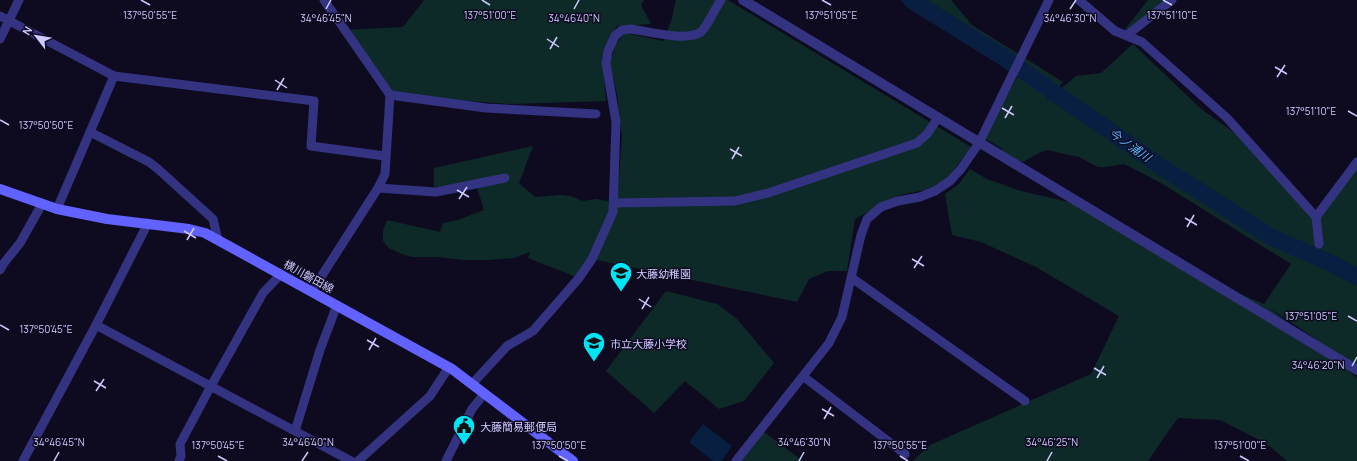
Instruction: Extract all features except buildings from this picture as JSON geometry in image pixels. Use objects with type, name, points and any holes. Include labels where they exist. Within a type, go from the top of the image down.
[{"type":"main road","name":"横川磐田線","points":[[0,189],[57,209],[107,219],[148,223],[205,233],[449,368],[572,461]]},
{"type":"street","points":[[0,39],[19,0]]},
{"type":"street","points":[[312,291],[378,188],[385,174],[390,95],[324,0]]},
{"type":"street","points":[[472,384],[507,346],[533,331],[579,278],[592,259],[613,212],[616,122],[606,62],[608,51],[615,36],[622,30],[630,29],[682,37],[693,36],[702,31],[720,0]]},
{"type":"street","points":[[743,0],[1357,370]]},
{"type":"street","points":[[736,461],[804,377],[829,343],[840,321],[852,278],[861,235],[867,219],[881,207],[898,201],[920,197],[935,191],[950,181],[961,169],[979,143],[1049,0]]},
{"type":"street","points":[[1079,0],[1115,31],[1142,42],[1227,118],[1316,217],[1319,244]]},
{"type":"street","points":[[1127,35],[1172,0]]},
{"type":"street","points":[[0,16],[114,76],[314,102],[311,146],[385,156]]},
{"type":"street","points":[[57,209],[114,76]]},
{"type":"street","points":[[390,95],[486,108],[596,114]]},
{"type":"street","points":[[614,203],[735,201],[768,193],[916,143],[927,134],[938,118]]},
{"type":"street","points":[[90,132],[149,162],[158,169],[213,219],[218,240]]},
{"type":"street","points":[[1316,217],[1357,162]]},
{"type":"street","points":[[378,188],[436,192],[505,178]]},
{"type":"street","points":[[0,270],[20,243],[42,204]]},
{"type":"street","points":[[23,461],[96,325],[148,223]]},
{"type":"street","points":[[179,461],[181,456],[180,444],[211,386],[263,293],[281,274]]},
{"type":"street","points":[[852,278],[1025,401]]},
{"type":"street","points":[[295,431],[320,350],[337,305]]},
{"type":"street","points":[[96,325],[351,461]]},
{"type":"street","points":[[358,461],[430,396],[449,368]]},
{"type":"street","points":[[804,377],[905,454]]},
{"type":"street","points":[[446,461],[472,409],[484,394]]},
{"type":"green space","points":[[424,0],[644,0],[641,5],[651,24],[617,26],[602,57],[606,101],[509,104],[390,95],[345,30],[403,27]]},
{"type":"green space","points":[[676,0],[728,0],[971,147],[941,187],[900,195],[855,219],[847,271],[828,271],[809,279],[797,302],[592,259],[579,278],[528,258],[530,252],[514,258],[488,260],[412,257],[389,248],[383,241],[383,230],[387,220],[440,232],[443,223],[458,220],[484,210],[476,184],[434,187],[434,168],[533,146],[519,183],[535,197],[560,195],[570,196],[583,201],[596,199],[617,203],[622,136],[617,94],[610,63],[616,44],[625,33],[664,41],[672,18]]},
{"type":"green space","points":[[900,0],[951,0],[972,25],[1063,82],[1044,103],[1076,76],[1101,73],[1133,44],[1200,108],[1251,145],[1316,217],[1357,165],[1357,367],[1270,308],[1357,378],[1357,461],[1287,461],[1267,444],[1220,420],[1178,418],[1148,461],[913,461],[930,445],[1091,374],[1119,316],[1036,267],[981,242],[952,235],[945,194],[959,184],[970,169],[987,179],[1021,191],[1082,205],[1205,279],[1264,304],[1291,264],[1161,183],[1124,164],[1098,167],[1079,157],[1047,150],[1023,162],[998,154],[1003,149],[984,138],[1021,70]]},
{"type":"green space","points":[[1148,0],[1170,0],[1123,32]]},
{"type":"green space","points":[[666,291],[717,304],[737,319],[774,363],[744,401],[719,409],[685,381],[654,413],[606,371]]},
{"type":"green space","points":[[764,432],[803,461],[742,461]]},
{"type":"water","points":[[703,424],[732,446],[721,461],[713,461],[689,442]]},
{"type":"waterway","name":"今ノ浦川","points":[[911,0],[1003,57],[1160,166],[1271,237],[1333,264],[1357,277]]},
{"type":"place","name":"大藤幼稚園","points":[[621,292]]},
{"type":"place","name":"市立大藤小学校","points":[[594,362]]},
{"type":"place","name":"大藤簡易郵便局","points":[[464,446]]}]
